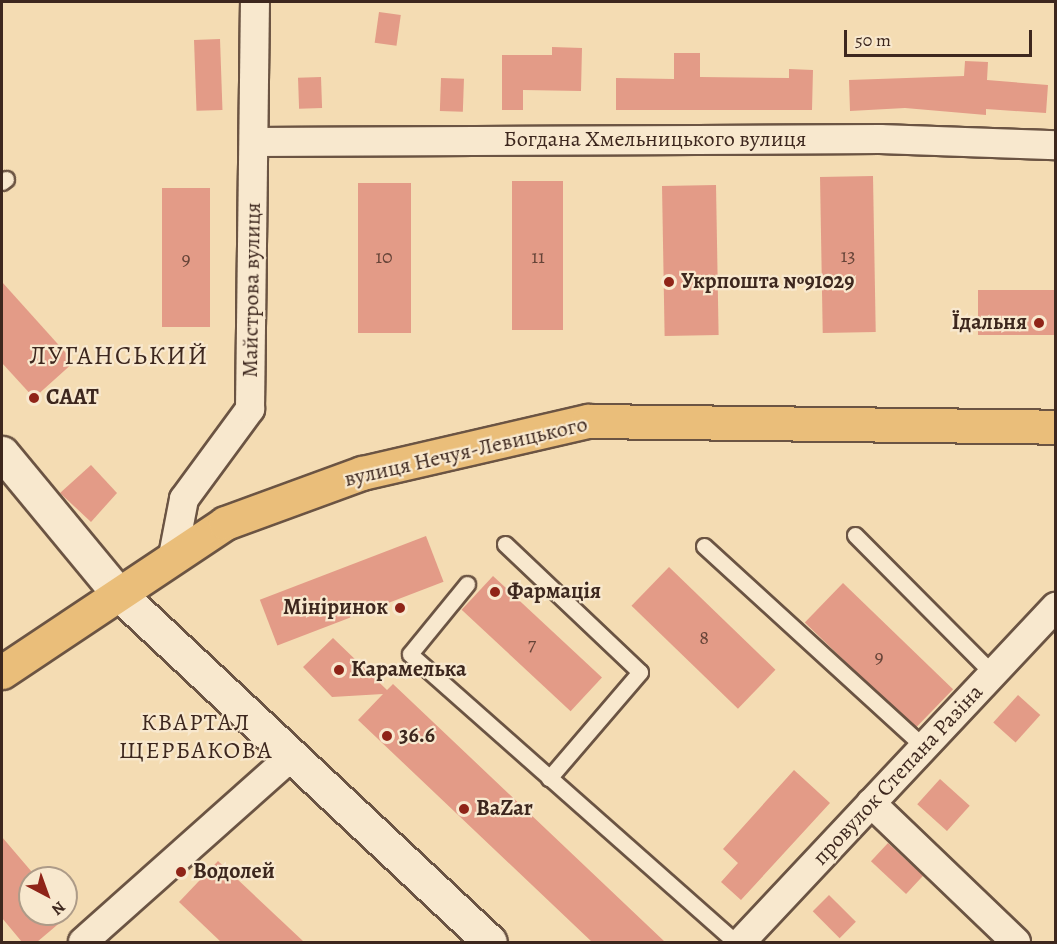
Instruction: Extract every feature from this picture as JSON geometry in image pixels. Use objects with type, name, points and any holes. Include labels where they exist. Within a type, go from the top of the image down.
[{"type":"main road","name":"вулиця Нечуя-Левицького","points":[[2,672],[117,592],[225,523],[362,473],[588,421],[1056,427]]},
{"type":"street","name":"Майстрова вулиця","points":[[173,556],[184,499],[250,409],[255,2]]},
{"type":"street","name":"Богдана Хмельницького вулиця","points":[[254,142],[880,139],[1056,145]]},
{"type":"street","points":[[2,453],[117,592],[490,942]]},
{"type":"street","name":"провулок Степана Разіна","points":[[741,942],[1056,607]]},
{"type":"street","points":[[83,942],[291,757]]},
{"type":"street","points":[[871,803],[1016,942]]},
{"type":"lane","points":[[855,535],[993,674]]},
{"type":"lane","points":[[505,544],[640,672],[549,778]]},
{"type":"lane","points":[[704,546],[924,747]]},
{"type":"lane","points":[[467,584],[410,654],[735,942]]},
{"type":"building","points":[[379,12],[401,15],[396,46],[375,43]]},
{"type":"building","points":[[220,39],[222,110],[196,111],[194,40]]},
{"type":"building","points":[[552,47],[582,48],[581,91],[523,90],[523,110],[502,110],[502,55],[552,55]]},
{"type":"building","points":[[674,53],[700,53],[700,77],[789,78],[789,69],[813,70],[812,110],[616,110],[616,78],[674,79]]},
{"type":"building","points":[[965,61],[988,62],[987,80],[1048,85],[1046,113],[986,109],[986,115],[905,108],[850,111],[849,80],[964,76]]},
{"type":"building","points":[[321,77],[322,108],[299,109],[298,78]]},
{"type":"building","points":[[441,78],[464,79],[463,112],[440,111]]},
{"type":"building","points":[[873,176],[876,332],[823,333],[820,177]]},
{"type":"building","points":[[512,181],[563,181],[563,330],[512,330]]},
{"type":"building","points":[[358,183],[411,183],[411,333],[358,333]]},
{"type":"building","points":[[716,185],[719,335],[665,336],[662,186]]},
{"type":"building","points":[[162,188],[210,188],[210,327],[162,327]]},
{"type":"building","points":[[2,282],[74,362],[34,398],[2,363]]},
{"type":"building","points":[[978,290],[1056,290],[1056,335],[978,335]]},
{"type":"building","points":[[91,465],[117,493],[91,522],[60,493]]},
{"type":"building","points":[[426,536],[444,582],[277,646],[260,600]]},
{"type":"building","points":[[669,567],[775,670],[738,709],[631,606]]},
{"type":"building","points":[[493,576],[602,678],[571,711],[462,610]]},
{"type":"building","points":[[843,583],[953,689],[915,729],[805,623]]},
{"type":"building","points":[[333,638],[387,690],[393,684],[665,942],[592,942],[358,720],[383,694],[332,697],[303,667]]},
{"type":"building","points":[[1018,695],[1040,715],[1016,743],[993,722]]},
{"type":"building","points":[[794,770],[830,803],[741,900],[721,882],[738,863],[723,849]]},
{"type":"building","points":[[940,779],[970,806],[947,831],[917,804]]},
{"type":"building","points":[[2,837],[27,866],[18,866],[18,926],[56,926],[37,942],[22,942],[2,918]]},
{"type":"building","points":[[888,843],[923,876],[906,894],[871,861]]},
{"type":"building","points":[[218,861],[304,942],[221,942],[179,902]]},
{"type":"building","points":[[829,895],[856,922],[840,938],[813,911]]},
{"type":"place","name":"Укрпошта №91029","points":[[669,282]]},
{"type":"place","name":"Їдальня","points":[[1039,323]]},
{"type":"place","name":"СААТ","points":[[34,398]]},
{"type":"place","name":"Фармація","points":[[495,592]]},
{"type":"place","name":"Мініринок","points":[[400,608]]},
{"type":"place","name":"Карамелька","points":[[339,670]]},
{"type":"place","name":"36.6","points":[[387,736]]},
{"type":"place","name":"BaZar","points":[[464,809]]},
{"type":"place","name":"Водолей","points":[[181,872]]},
{"type":"district","name":"ЛУГАНСЬКИЙ","points":[[119,356]]},
{"type":"district","name":"КВАРТАЛ ЩЕРБАКОВА","points":[[196,737]]}]
